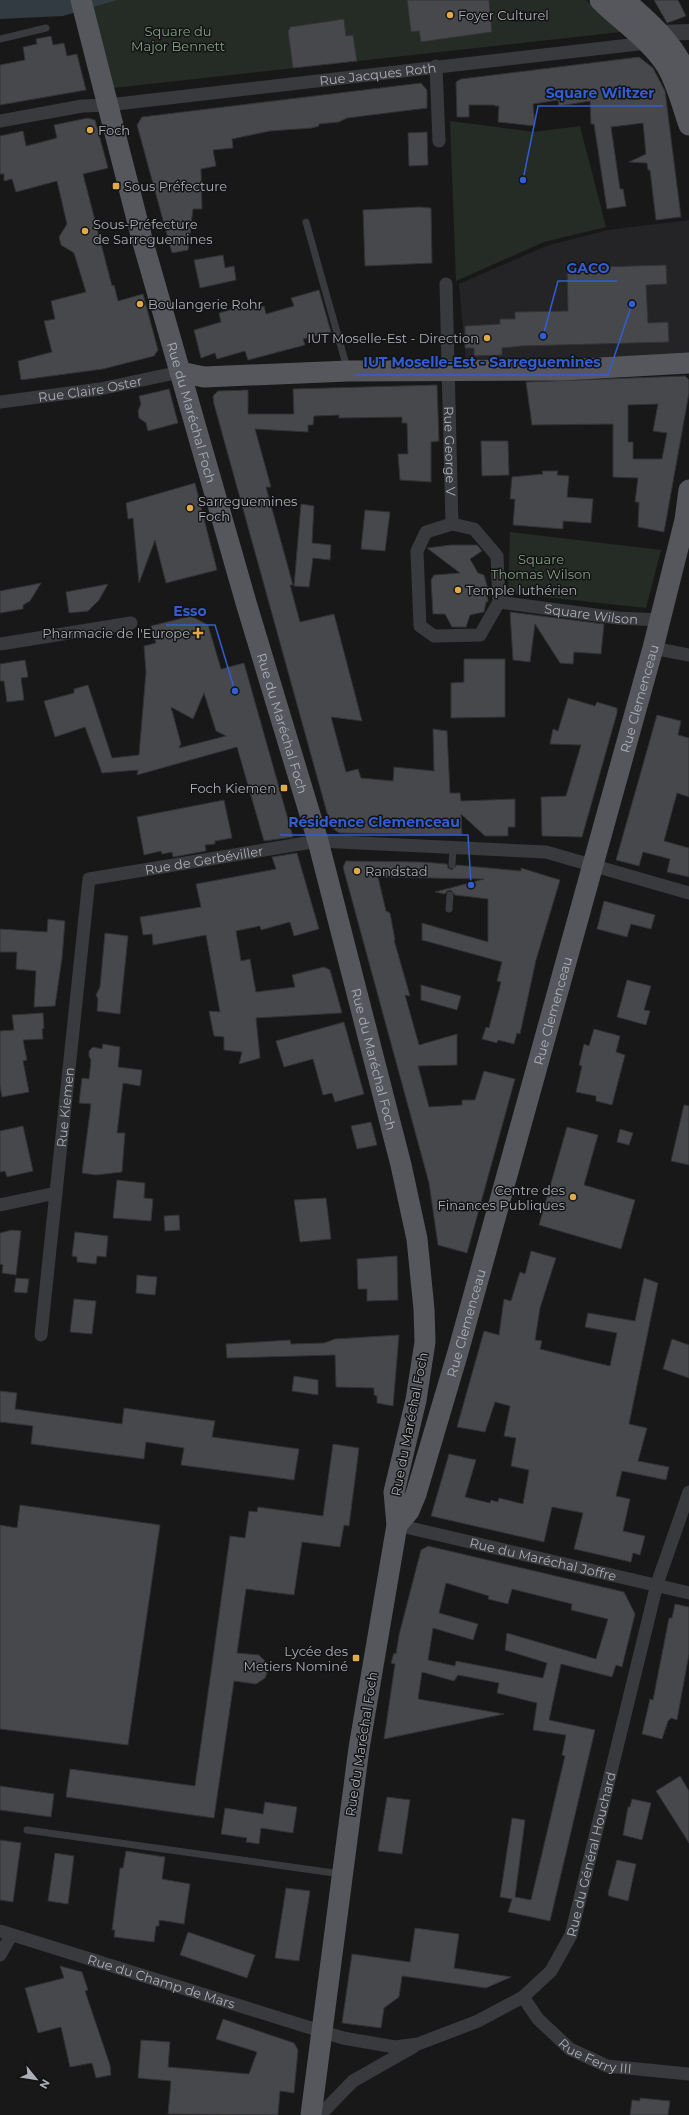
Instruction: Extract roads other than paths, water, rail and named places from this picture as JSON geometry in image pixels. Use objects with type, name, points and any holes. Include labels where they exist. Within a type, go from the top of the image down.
[{"type":"main road","name":"Rue du Maréchal Foch","points":[[81,0],[142,239],[318,841],[401,1165],[417,1239],[424,1309],[425,1342],[416,1400],[394,1492],[397,1525],[359,1748],[311,2115]]},
{"type":"main road","points":[[600,0],[653,38],[687,69]]},
{"type":"main road","points":[[626,1],[653,38],[673,76],[689,126]]},
{"type":"main road","points":[[180,372],[204,377],[348,370],[563,370],[689,363]]},
{"type":"main road","name":"Rue Clemenceau","points":[[397,1525],[409,1511],[416,1494],[455,1361],[653,648],[685,520],[689,490]]},
{"type":"main road","points":[[422,1359],[432,1365],[449,1364],[455,1361]]},
{"type":"main road","points":[[416,1400],[428,1405],[442,1405]]},
{"type":"street","name":"Rue Jacques Roth","points":[[0,121],[82,106],[108,105],[436,66],[689,32]]},
{"type":"street","points":[[436,66],[439,141]]},
{"type":"street","name":"Rue George V","points":[[446,284],[450,370],[452,524]]},
{"type":"street","name":"Rue Claire Oster","points":[[0,402],[100,389],[180,372]]},
{"type":"street","points":[[452,524],[474,528],[497,556],[499,602],[480,635],[434,636],[420,626],[417,551],[426,532],[452,524]]},
{"type":"street","name":"Square Wilson","points":[[499,602],[618,618],[660,620]]},
{"type":"street","points":[[0,644],[131,623]]},
{"type":"street","points":[[653,648],[689,655]]},
{"type":"street","name":"Rue de Gerbéviller","points":[[89,879],[318,841],[546,852],[689,893]]},
{"type":"street","name":"Rue Kiemen","points":[[42,1335],[89,879]]},
{"type":"street","points":[[0,1205],[56,1193]]},
{"type":"street","name":"Rue du Général Houchard","points":[[320,2115],[353,2081],[418,2044],[478,2021],[523,1997],[551,1971],[571,1935],[657,1584],[689,1492]]},
{"type":"street","name":"Rue du Maréchal Joffre","points":[[397,1525],[657,1584],[689,1593]]},
{"type":"street","points":[[0,1955],[6,1933]]},
{"type":"street","name":"Rue du Champ de Mars","points":[[6,1933],[323,2032]]},
{"type":"street","name":"Rue Ferry III","points":[[523,1997],[538,2018],[570,2049],[606,2066],[689,2074]]},
{"type":"street","name":"Rue du Général Houchard","points":[[323,2032],[376,2045],[395,2047],[418,2044]]},
{"type":"lane","points":[[0,39],[46,28]]},
{"type":"lane","points":[[306,222],[348,370]]},
{"type":"lane","points":[[452,865],[453,848]]},
{"type":"lane","points":[[449,909],[450,895]]},
{"type":"lane","points":[[27,1830],[343,1874]]},
{"type":"place","name":"Foyer Culturel","points":[[450,15]]},
{"type":"place","name":"Foch","points":[[90,130]]},
{"type":"place","name":"Square Wiltzer","points":[[523,180]]},
{"type":"place","name":"Sous Préfecture","points":[[116,186]]},
{"type":"place","name":"Sous-Préfecture de Sarreguemines","points":[[85,231]]},
{"type":"place","name":"Boulangerie Rohr","points":[[140,304]]},
{"type":"place","name":"IUT Moselle-Est - Sarreguemines","points":[[632,304]]},
{"type":"place","name":"GACO","points":[[543,336]]},
{"type":"place","name":"IUT Moselle-Est - Direction","points":[[487,338]]},
{"type":"place","name":"Sarreguemines Foch","points":[[190,508]]},
{"type":"place","name":"Temple luthérien","points":[[458,590]]},
{"type":"place","name":"Pharmacie de l'Europe","points":[[198,633]]},
{"type":"place","name":"Esso","points":[[235,691]]},
{"type":"place","name":"Foch Kiemen","points":[[284,788]]},
{"type":"place","name":"Randstad","points":[[357,871]]},
{"type":"place","name":"Résidence Clemenceau","points":[[471,885]]},
{"type":"place","name":"Centre des Finances Publiques","points":[[573,1197]]},
{"type":"place","name":"Lycée des Metiers Nominé","points":[[356,1658]]},
{"type":"park label","name":"Square du Major Bennett","points":[[178,38]]},
{"type":"park label","name":"Square Thomas Wilson","points":[[541,566]]}]
